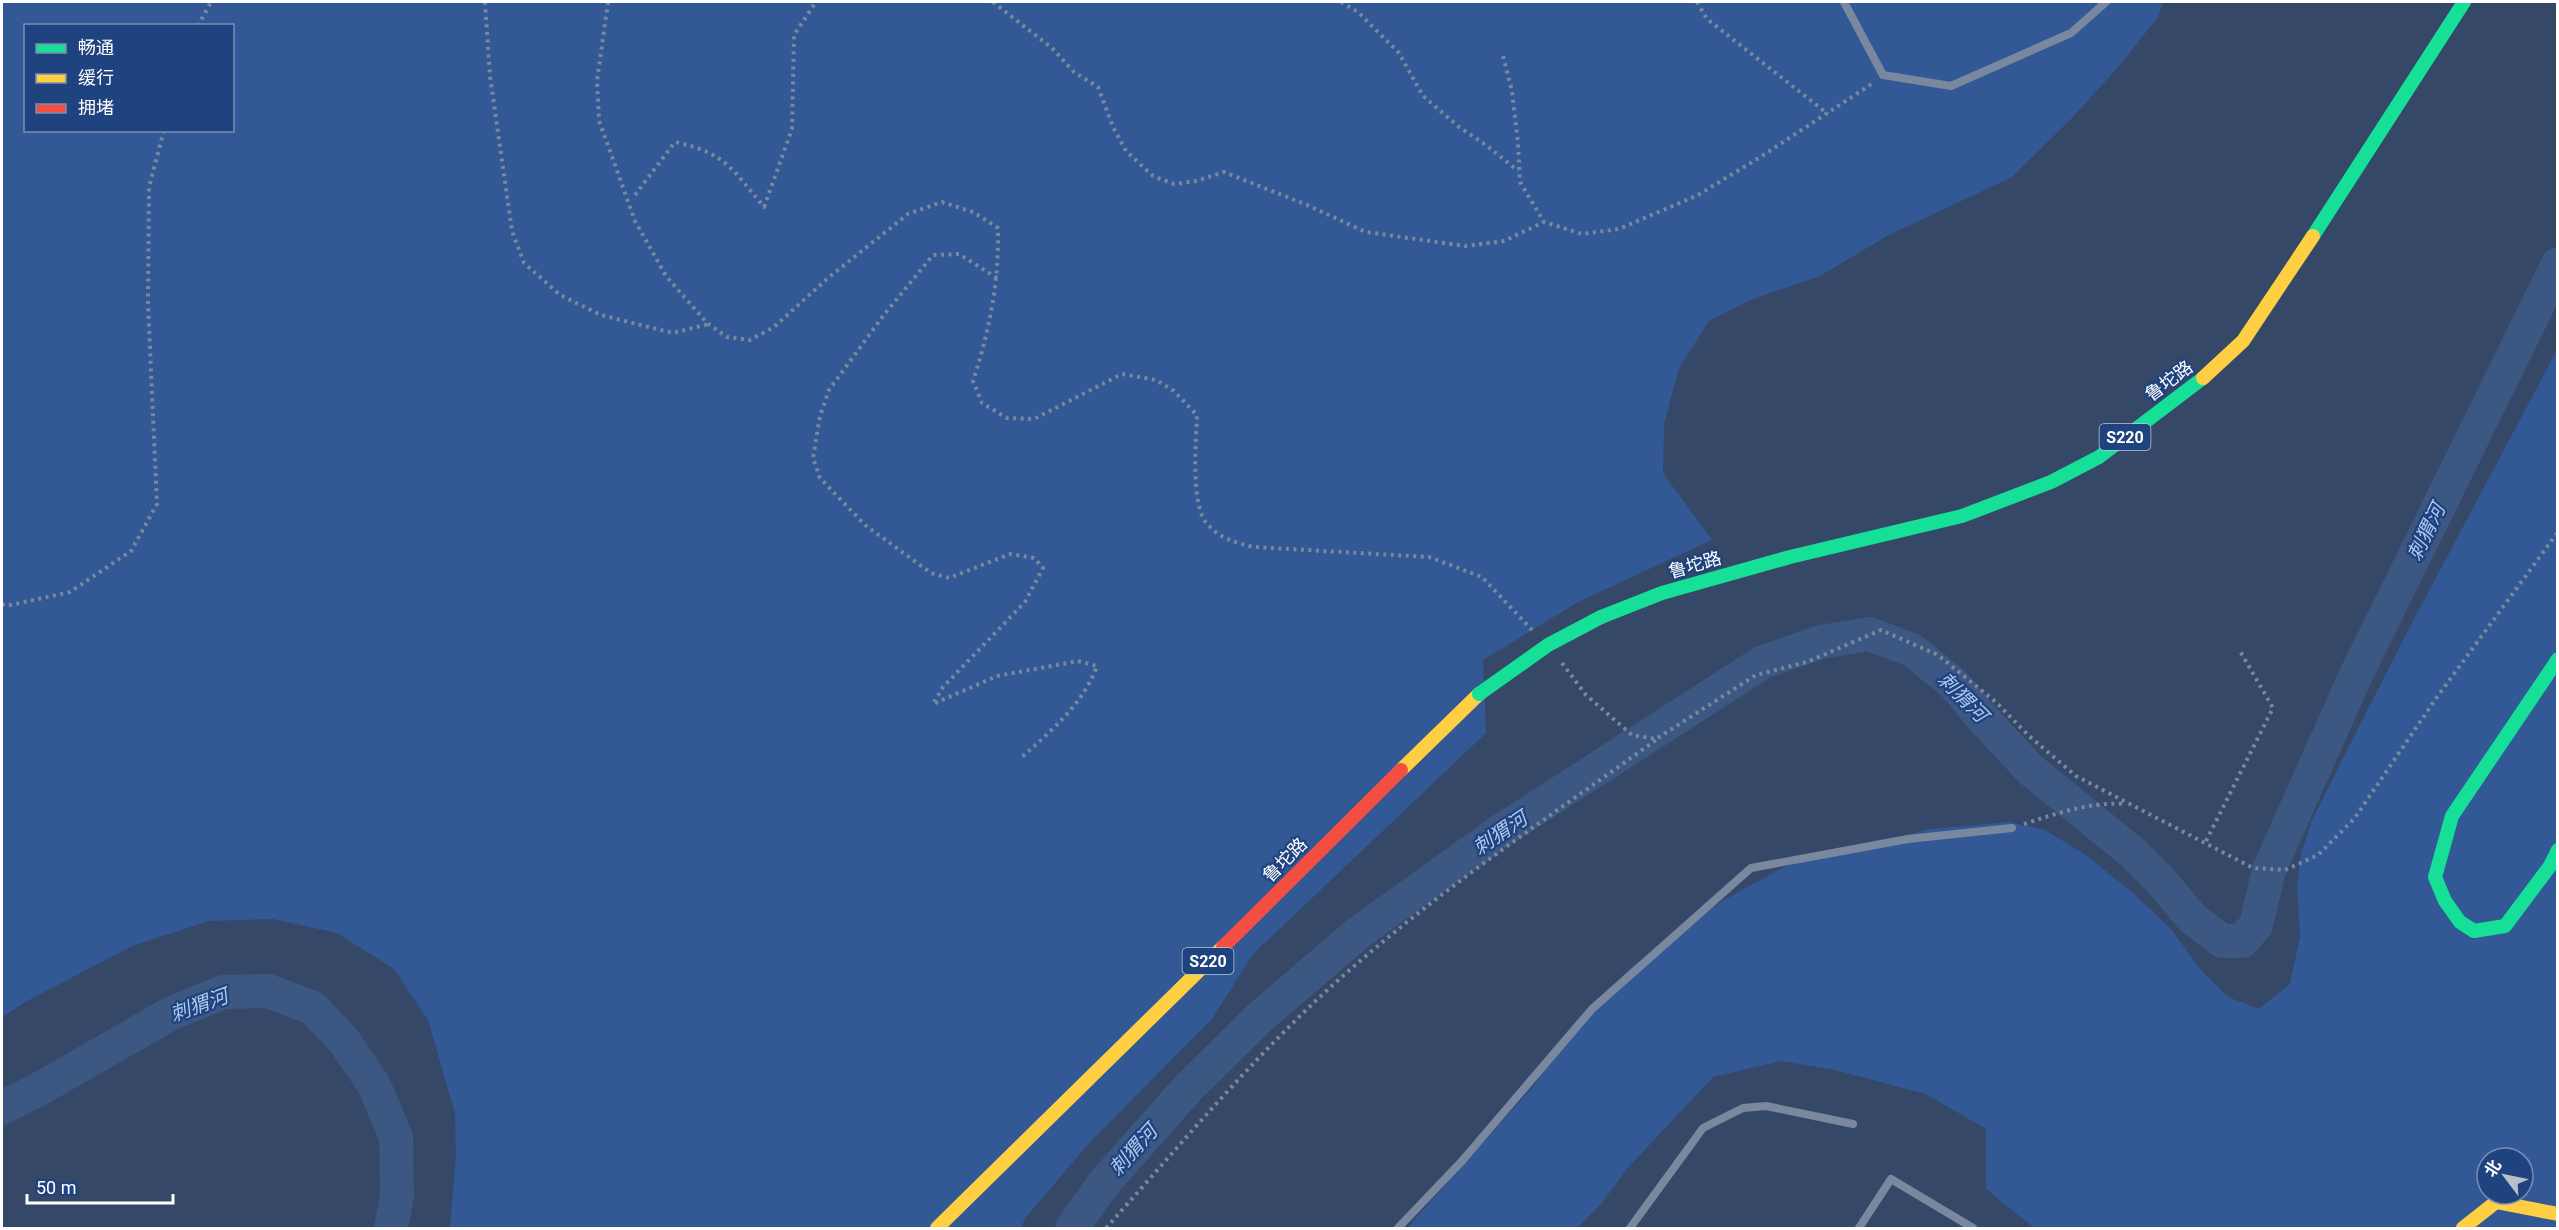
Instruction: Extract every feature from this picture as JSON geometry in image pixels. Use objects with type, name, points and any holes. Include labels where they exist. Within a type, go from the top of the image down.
[{"type":"main road","name":"鲁坨路","points":[[937,1228],[1479,694],[1548,645],[1601,617],[1662,593],[1790,557],[1962,516],[2051,482],[2099,457],[2211,372],[2243,341],[2256,324],[2464,2]]},
{"type":"main road","points":[[2558,659],[2452,816],[2434,877],[2445,901],[2460,922],[2475,931],[2505,926],[2550,866],[2558,850]]},
{"type":"main road","points":[[2463,1228],[2496,1202],[2558,1214]]},
{"type":"lane","points":[[1844,2],[1883,75],[1951,86],[2071,33],[2106,2]]},
{"type":"lane","points":[[1398,1228],[1462,1161],[1592,1009],[1751,868],[1908,839],[2012,828]]},
{"type":"lane","points":[[1630,1228],[1702,1128],[1743,1108],[1766,1106],[1853,1124]]},
{"type":"lane","points":[[1859,1228],[1891,1179],[1972,1228]]},
{"type":"path","points":[[199,24],[211,2]]},
{"type":"path","points":[[485,2],[490,76],[512,231],[524,263],[560,295],[601,315],[673,333],[709,324]]},
{"type":"path","points":[[608,2],[597,81],[599,121],[635,221],[666,276],[709,324],[727,337],[750,340],[774,327],[828,278],[908,214],[942,202],[973,212],[998,228],[997,278],[986,343],[973,381],[982,403],[1007,418],[1034,420],[1122,374],[1156,380],[1174,391],[1197,415],[1196,496],[1206,524],[1230,542],[1254,548],[1429,557],[1482,577],[1536,634]]},
{"type":"path","points":[[635,195],[675,142],[702,148],[724,160],[765,207],[774,174],[792,129],[794,35],[816,2]]},
{"type":"path","points":[[993,2],[1052,48],[1074,72],[1098,87],[1113,127],[1126,151],[1153,176],[1174,184],[1196,181],[1224,172],[1308,205],[1366,232],[1465,246],[1504,241],[1544,222]]},
{"type":"path","points":[[1341,2],[1358,12],[1399,54],[1423,96],[1459,127],[1486,145],[1519,172]]},
{"type":"path","points":[[1697,2],[1707,19],[1828,114]]},
{"type":"path","points":[[1503,56],[1512,91],[1520,182],[1544,222],[1582,234],[1619,229],[1698,195],[1828,114],[1883,75]]},
{"type":"path","points":[[2,604],[6,606],[70,592],[131,551],[157,504],[148,303],[149,187],[163,132]]},
{"type":"path","points":[[997,278],[959,254],[933,255],[883,316],[829,390],[820,416],[813,458],[820,478],[865,525],[931,573],[949,578],[1010,554],[1034,558],[1042,568],[1025,602],[943,687],[933,704],[997,676],[1078,661],[1097,666],[1092,680],[1070,713],[1022,757]]},
{"type":"path","points":[[1106,1228],[1270,1046],[1350,969],[1430,902],[1656,739],[1756,675],[1808,662],[1881,630],[1938,655],[1997,703],[2030,736],[2076,776],[2206,841],[2253,868],[2285,870],[2318,855],[2354,819],[2437,697],[2558,532]]},
{"type":"path","points":[[2206,841],[2273,708],[2240,651]]},
{"type":"path","points":[[1559,658],[1586,695],[1632,735],[1656,739]]},
{"type":"path","points":[[2012,828],[2075,808],[2106,803],[2128,804]]},
{"type":"shaded area","points":[[2,2],[2163,2],[2158,17],[2120,65],[2072,118],[2012,177],[1887,236],[1820,276],[1750,300],[1709,321],[1679,368],[1664,424],[1663,473],[1712,540],[1578,602],[1483,660],[1486,733],[1253,954],[1212,1019],[1089,1143],[1027,1216],[1020,1228],[450,1228],[456,1154],[455,1113],[428,1020],[394,969],[337,933],[273,919],[209,921],[132,946],[27,1001],[2,1017]]},
{"type":"shaded area","points":[[2557,350],[2557,1228],[2034,1228],[1986,1189],[1986,1129],[1926,1094],[1835,1070],[1781,1061],[1713,1077],[1626,1170],[1602,1203],[1577,1228],[1407,1228],[1531,1089],[1583,1018],[1629,969],[1724,900],[1786,866],[1931,829],[2008,822],[2045,830],[2087,856],[2132,892],[2171,929],[2201,970],[2228,997],[2259,1009],[2290,984],[2300,937],[2297,888],[2301,854],[2312,820],[2406,634]]},
{"type":"waterway","name":"刺猬河","points":[[1072,1228],[1104,1183],[1188,1088],[1258,1019],[1358,933],[1496,834],[1763,662],[1821,642],[1869,634],[1912,650],[1953,683],[2031,770],[2132,852],[2161,881],[2192,918],[2222,941],[2242,941],[2256,925],[2269,870],[2355,677],[2558,264]]},
{"type":"waterway","name":"刺猬河","points":[[2,1108],[168,1015],[223,992],[268,991],[313,1008],[344,1041],[374,1085],[396,1137],[397,1196],[391,1228]]},
{"type":"traffic: fast","points":[[2313,236],[2464,2]]},
{"type":"traffic: fast","points":[[1601,617],[1662,593],[1790,557],[1962,516],[2051,482],[2099,457],[2203,378]]},
{"type":"traffic: fast","points":[[1479,694],[1548,645],[1601,617]]},
{"type":"traffic: fast","points":[[2558,659],[2452,816],[2435,877],[2445,901],[2460,922],[2474,931],[2505,926],[2550,866],[2558,850]]},
{"type":"traffic: slow","points":[[2203,378],[2243,341],[2313,236]]},
{"type":"traffic: slow","points":[[1401,770],[1479,694]]},
{"type":"traffic: slow","points":[[937,1228],[1223,947]]},
{"type":"traffic: slow","points":[[2463,1228],[2496,1202],[2558,1214]]},
{"type":"traffic: jam","points":[[1223,947],[1401,770]]}]
